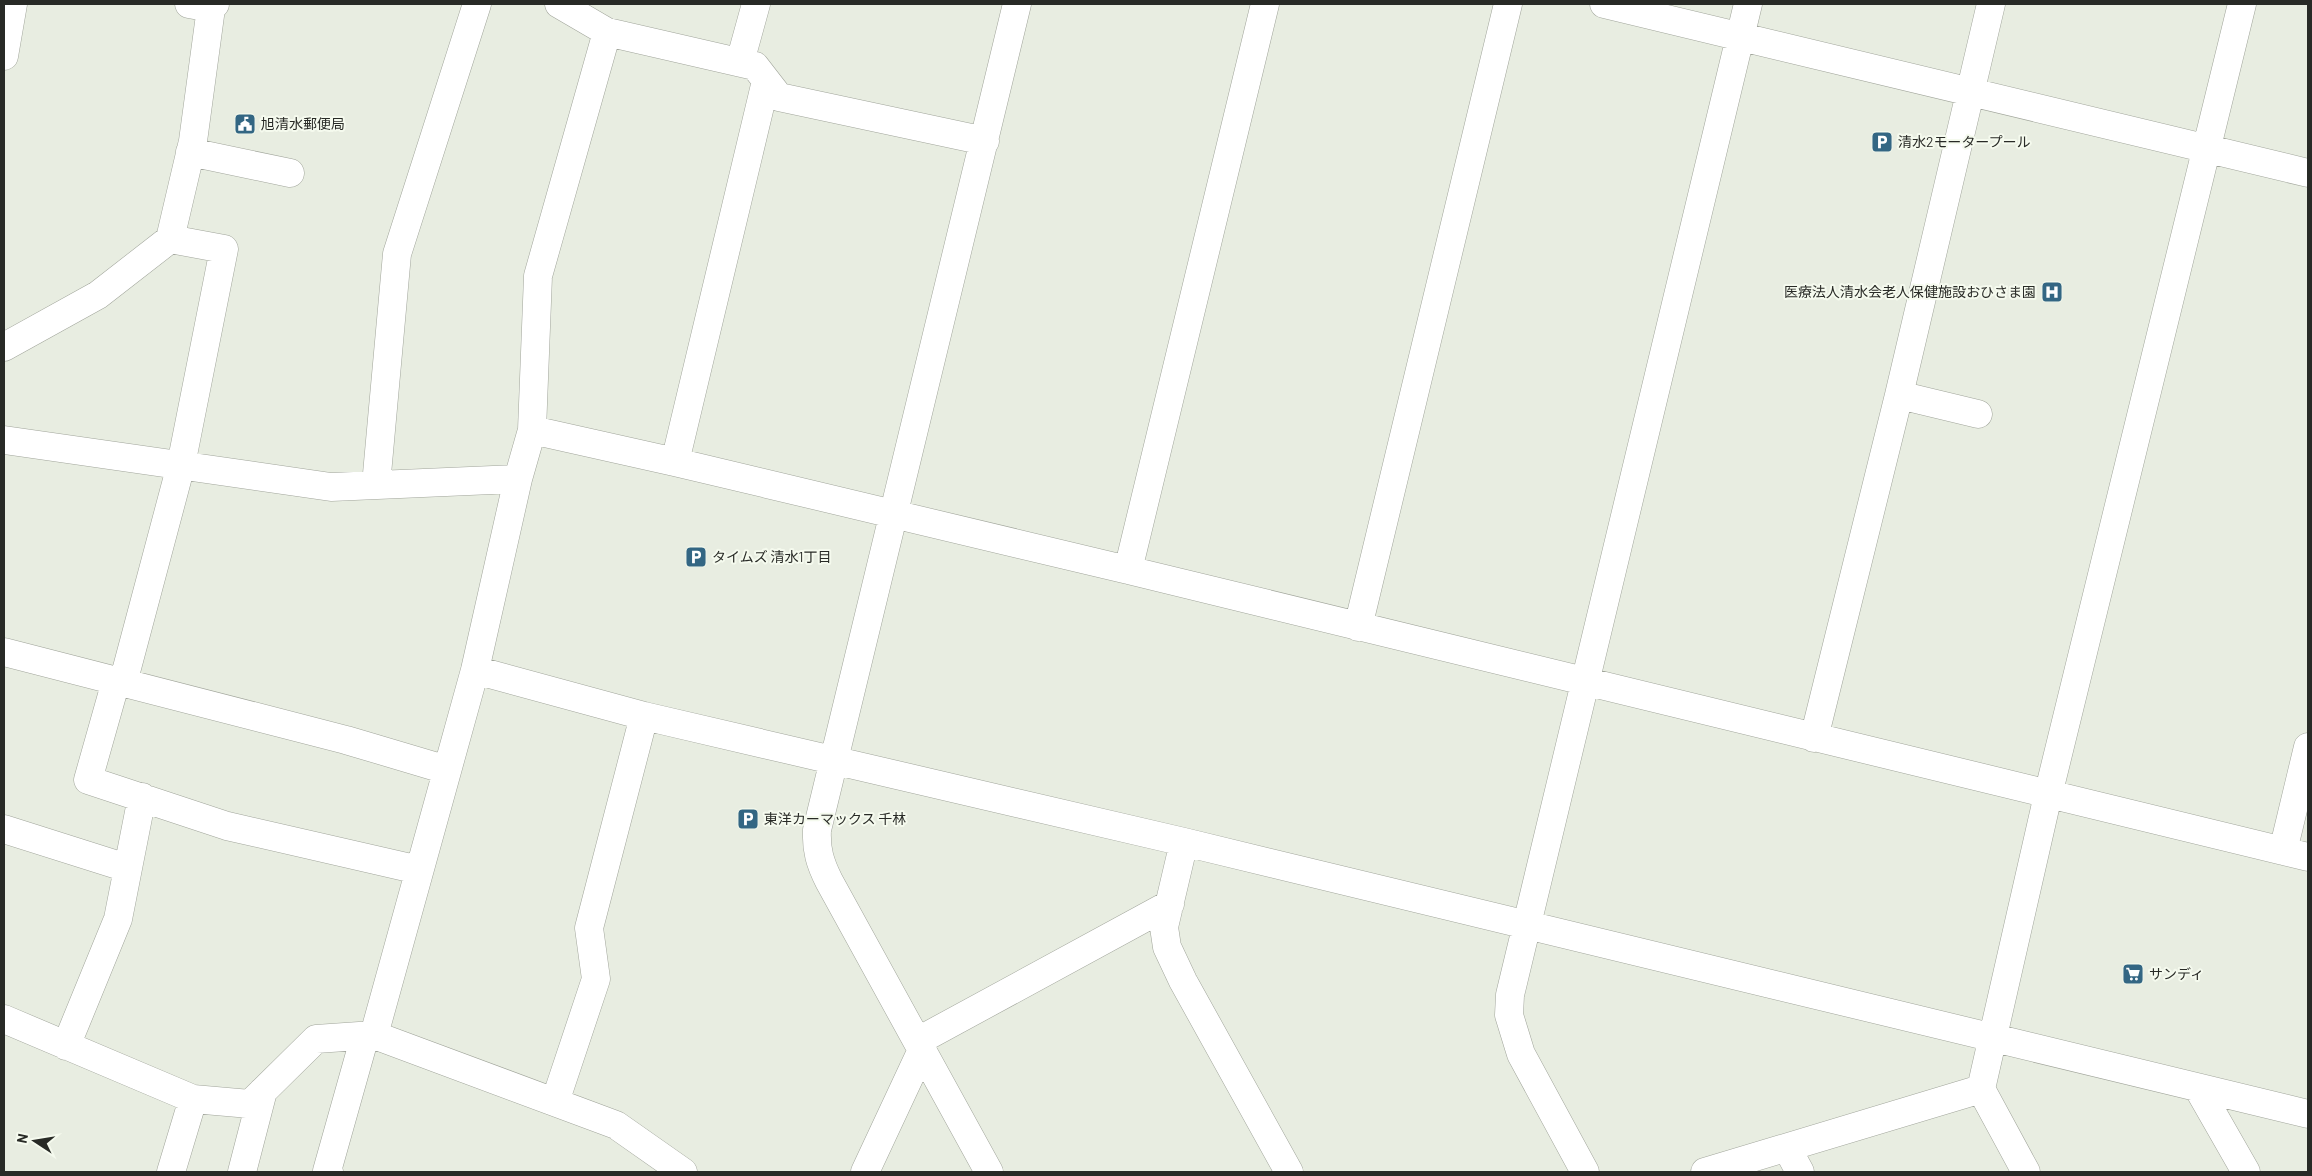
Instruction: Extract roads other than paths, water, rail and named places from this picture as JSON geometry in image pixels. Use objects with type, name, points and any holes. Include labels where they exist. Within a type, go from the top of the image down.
[{"type":"street","points":[[4,56],[13,4]]},
{"type":"street","points":[[376,485],[397,254],[478,4]]},
{"type":"street","points":[[559,4],[607,32],[755,66],[779,97],[985,142]]},
{"type":"street","points":[[740,62],[756,4]]},
{"type":"street","points":[[989,1172],[820,863],[816,848],[817,830],[1017,4]]},
{"type":"street","points":[[1128,570],[1265,4]]},
{"type":"street","points":[[1358,627],[1508,4]]},
{"type":"street","points":[[1604,4],[1971,90],[2308,173]]},
{"type":"street","points":[[1585,1172],[1521,1054],[1510,1022],[1510,995],[1748,4]]},
{"type":"street","points":[[1814,738],[1899,395],[1991,4]]},
{"type":"street","points":[[2026,1172],[1981,1089],[1991,1037],[2048,795],[2242,4]]},
{"type":"street","points":[[4,347],[98,295],[170,239],[190,152],[205,5]]},
{"type":"street","points":[[329,1172],[326,1171],[419,870],[475,670],[518,479],[532,430],[538,276],[607,32]]},
{"type":"street","points":[[675,462],[766,81]]},
{"type":"street","points":[[190,152],[290,173]]},
{"type":"street","points":[[170,239],[224,249],[181,465],[120,682],[88,780],[227,826],[419,870]]},
{"type":"street","points":[[1899,395],[1978,414]]},
{"type":"street","points":[[532,430],[675,462],[1128,570],[2296,854],[2308,747]]},
{"type":"street","points":[[4,440],[331,486],[518,479]]},
{"type":"street","points":[[4,652],[346,740],[447,770]]},
{"type":"street","points":[[475,670],[644,716],[1184,842],[2308,1114]]},
{"type":"street","points":[[555,1102],[596,979],[589,928],[644,716]]},
{"type":"street","points":[[66,1046],[118,919],[142,797]]},
{"type":"street","points":[[4,829],[127,868]]},
{"type":"street","points":[[1184,842],[1164,927],[1167,947],[1183,981],[1289,1172]]},
{"type":"street","points":[[865,1172],[920,1045],[1170,904]]},
{"type":"street","points":[[4,1019],[193,1099],[250,1104],[316,1039],[369,1035],[616,1125],[652,1163],[683,1172]]},
{"type":"street","points":[[2198,1088],[2246,1172]]},
{"type":"street","points":[[1705,1172],[1981,1089]]},
{"type":"street","points":[[242,1172],[263,1091]]},
{"type":"street","points":[[171,1172],[193,1099]]},
{"type":"street","points":[[1787,1148],[1800,1172]]},
{"type":"place","name":"旭清水郵便局","points":[[245,124]]},
{"type":"place","name":"清水2モータープール","points":[[1882,142]]},
{"type":"place","name":"医療法人清水会老人保健施設おひさま園","points":[[2052,292]]},
{"type":"place","name":"タイムズ 清水1丁目","points":[[696,557]]},
{"type":"place","name":"東洋カーマックス 千林","points":[[748,819]]},
{"type":"place","name":"サンディ","points":[[2133,974]]}]
